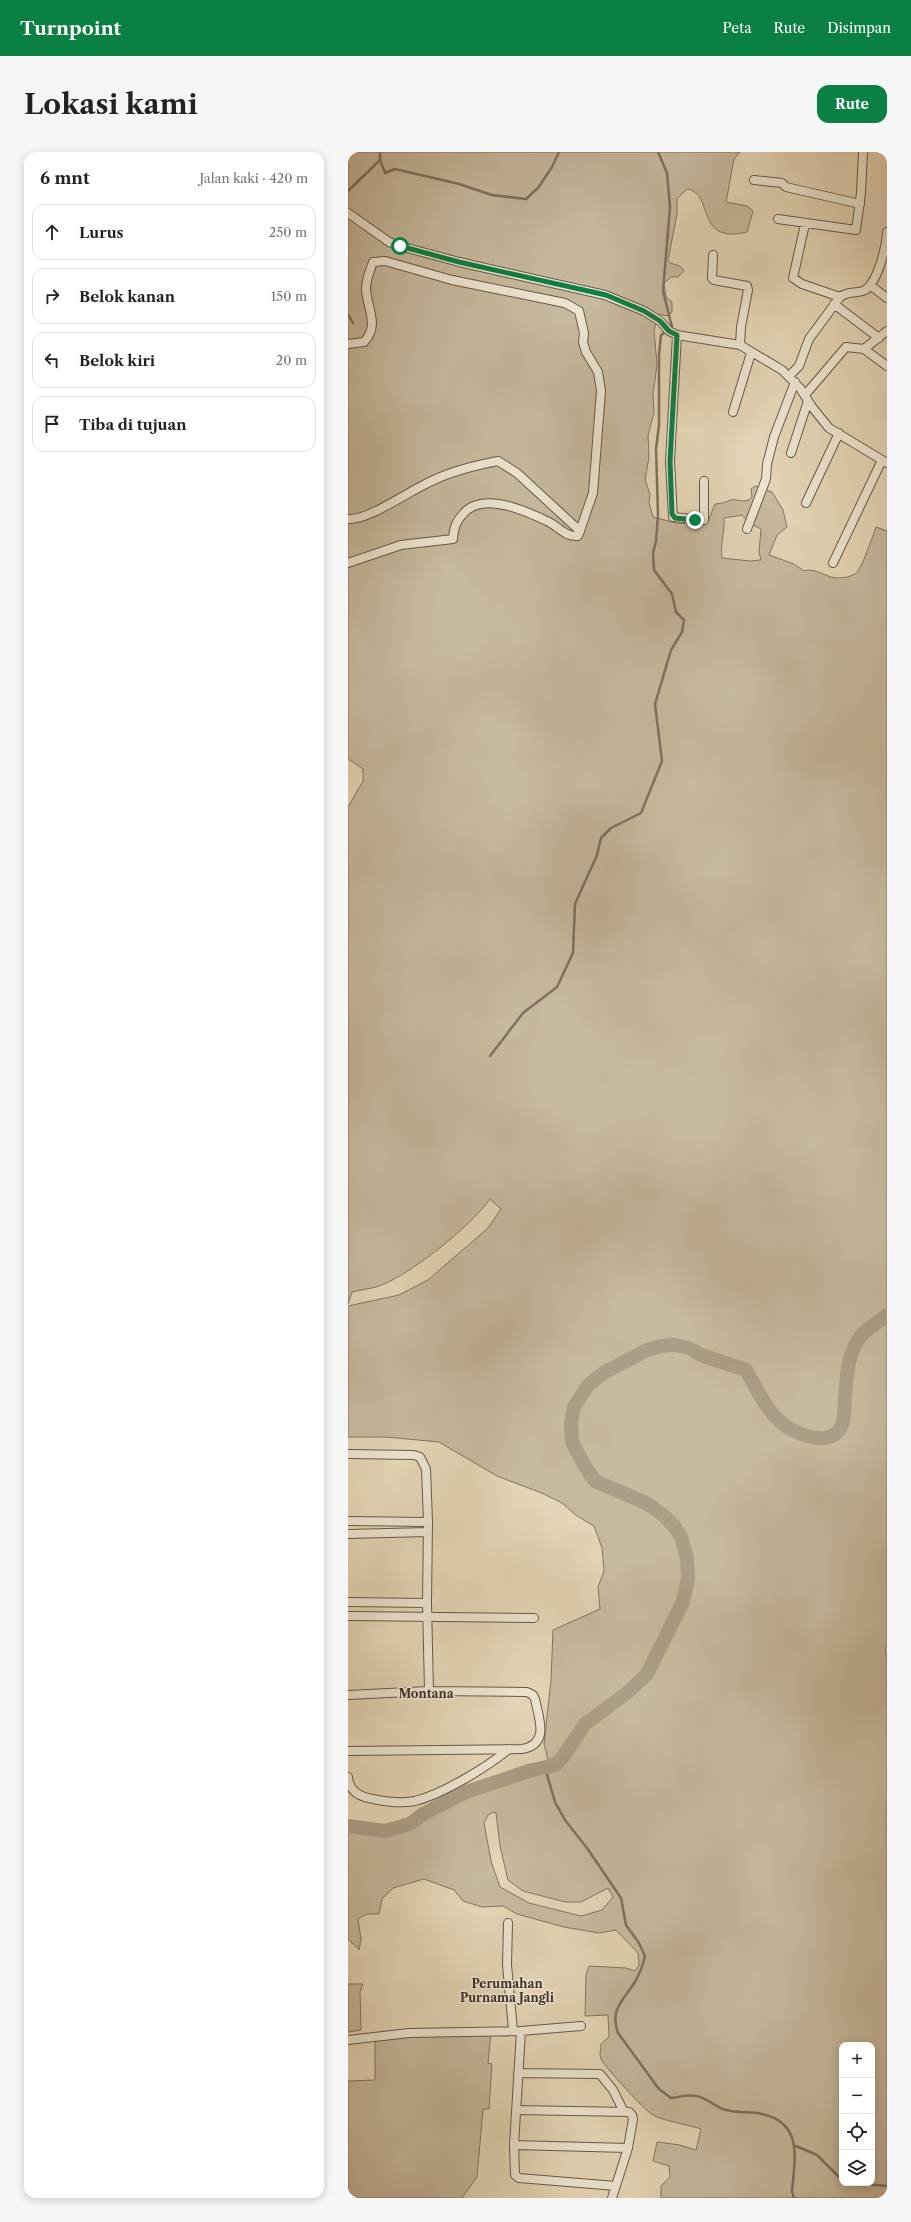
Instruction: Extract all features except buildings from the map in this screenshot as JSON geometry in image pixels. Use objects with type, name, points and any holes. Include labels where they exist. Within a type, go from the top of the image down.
[{"type":"street","points":[[778,219],[856,230],[860,204],[862,152]]},
{"type":"street","points":[[754,180],[782,182],[786,187],[860,204]]},
{"type":"street","points":[[348,213],[389,242],[459,262],[606,295],[644,311],[661,322],[669,331],[677,335],[740,345],[789,376],[807,398],[820,418],[830,428],[885,460],[833,563]]},
{"type":"street","points":[[805,224],[793,273],[794,279],[809,287],[840,297]]},
{"type":"street","points":[[789,376],[799,366],[809,339],[840,297],[843,294],[864,290],[870,285],[879,268],[887,245],[887,232]]},
{"type":"street","points":[[712,255],[712,278],[714,280],[747,286],[748,290],[740,327],[740,345]]},
{"type":"street","points":[[348,344],[364,342],[372,334],[372,322],[366,290],[367,277],[374,262],[385,261],[452,280],[565,303],[579,311],[584,333],[583,342],[586,352],[598,372],[601,391],[593,493],[578,536],[570,536],[549,522],[520,511],[494,503],[481,503],[472,506],[460,516],[454,526],[453,539],[416,542],[373,553],[348,563]]},
{"type":"street","points":[[870,285],[887,298]]},
{"type":"street","points":[[834,304],[879,338]]},
{"type":"street","points":[[791,453],[807,398],[846,347],[849,345],[857,349],[864,349],[887,331]]},
{"type":"street","points":[[677,335],[670,461],[673,516],[704,520],[704,481]]},
{"type":"street","points":[[864,349],[887,366]]},
{"type":"street","points":[[733,412],[751,352]]},
{"type":"street","points":[[747,529],[766,479],[767,464],[774,437],[795,382]]},
{"type":"street","points":[[806,503],[839,433]]},
{"type":"street","points":[[348,519],[356,520],[436,478],[480,464],[498,461],[516,474],[580,530]]},
{"type":"street","points":[[348,1454],[414,1455],[420,1457],[426,1469],[428,1522],[427,1618],[429,1691]]},
{"type":"street","points":[[348,1521],[428,1522]]},
{"type":"street","points":[[348,1534],[428,1532]]},
{"type":"street","points":[[348,1602],[427,1603]]},
{"type":"street","points":[[348,1616],[534,1618]]},
{"type":"street","points":[[348,1695],[429,1691],[531,1693],[535,1698],[540,1737],[534,1745],[522,1749],[348,1751]]},
{"type":"street","points":[[348,1777],[352,1790],[365,1798],[388,1802],[410,1802],[426,1797],[459,1780],[488,1764],[509,1749]]},
{"type":"street","points":[[508,1924],[507,1965],[517,2030],[518,2073],[514,2171],[519,2178],[616,2186]]},
{"type":"street","points":[[348,2040],[409,2033],[517,2030],[581,2026]]},
{"type":"street","points":[[518,2073],[600,2074],[613,2090],[624,2112]]},
{"type":"street","points":[[517,2110],[624,2112],[632,2115],[633,2120],[628,2148],[612,2198]]},
{"type":"street","points":[[514,2145],[628,2148]]},
{"type":"shaded area","points":[[348,152],[740,152],[734,159],[726,202],[747,206],[753,211],[747,232],[730,234],[719,231],[712,225],[701,199],[695,193],[687,189],[677,199],[677,214],[668,260],[670,263],[680,266],[684,271],[678,277],[671,277],[664,283],[666,297],[672,302],[672,312],[667,316],[659,314],[654,330],[657,365],[653,394],[654,413],[648,435],[649,457],[645,480],[650,494],[649,503],[653,517],[676,523],[707,524],[715,504],[731,500],[747,501],[752,497],[751,489],[755,486],[772,492],[783,510],[787,527],[777,535],[769,555],[794,564],[804,571],[814,571],[838,578],[849,577],[858,571],[876,527],[887,531],[887,1646],[885,1648],[887,1657],[887,2198],[661,2198],[661,2186],[670,2177],[669,2166],[653,2161],[657,2142],[680,2145],[696,2150],[701,2129],[662,2119],[653,2115],[625,2088],[601,2059],[601,2044],[609,2037],[608,2015],[585,2016],[586,1974],[589,1966],[626,1968],[635,1971],[639,1965],[638,1953],[616,1930],[599,1933],[564,1927],[517,1914],[503,1906],[482,1907],[463,1901],[454,1890],[424,1879],[393,1888],[382,1899],[379,1914],[367,1914],[358,1919],[361,1939],[359,1950],[348,1939],[348,1830],[371,1835],[398,1831],[417,1823],[435,1811],[549,1764],[544,1744],[551,1680],[553,1630],[600,1609],[598,1587],[604,1571],[602,1548],[594,1526],[577,1516],[562,1503],[544,1494],[497,1476],[439,1442],[386,1437],[348,1437],[348,1306],[399,1295],[428,1280],[488,1228],[501,1209],[490,1199],[481,1210],[454,1236],[421,1262],[389,1282],[376,1287],[352,1292],[348,1304],[348,807],[363,781],[363,769],[348,759]],"holes":[[[742,515],[749,523],[761,529],[759,552],[761,560],[750,561],[722,558],[724,518]],[[493,1812],[496,1813],[500,1846],[508,1880],[523,1891],[565,1902],[581,1902],[608,1888],[613,1897],[602,1910],[581,1916],[529,1903],[500,1887],[491,1861],[484,1823],[488,1815]]]},
{"type":"shaded area","points":[[348,1984],[363,1984],[360,1992],[361,2030],[348,2032]]},
{"type":"shaded area","points":[[491,2031],[488,2063],[492,2064],[489,2109],[483,2109],[477,2177],[462,2198],[348,2198],[348,2081],[375,2080],[375,2041],[417,2036]]},
{"type":"waterway","points":[[380,152],[380,160],[385,173],[395,169],[459,184],[492,195],[526,199],[538,188],[552,167],[559,152]]},
{"type":"waterway","points":[[490,1056],[523,1013],[557,987],[573,953],[575,904],[597,855],[601,838],[611,828],[641,813],[662,761],[655,704],[671,650],[682,632],[684,620],[676,612],[672,594],[654,570],[653,553],[656,541],[658,515],[656,449],[659,425],[659,354],[661,335],[672,327],[663,291],[670,207],[667,173],[658,152]]},
{"type":"waterway","points":[[348,191],[380,160]]},
{"type":"waterway","points":[[348,314],[353,323]]},
{"type":"waterway","points":[[348,1826],[385,1831],[410,1824],[423,1814],[466,1792],[532,1770],[555,1765],[562,1758],[585,1724],[628,1692],[647,1674],[683,1602],[688,1579],[687,1558],[681,1537],[674,1526],[662,1514],[646,1503],[595,1481],[586,1468],[572,1442],[571,1423],[574,1407],[588,1385],[605,1372],[647,1350],[661,1346],[675,1345],[689,1348],[701,1355],[746,1370],[766,1405],[782,1423],[792,1430],[804,1435],[826,1438],[838,1432],[843,1422],[847,1373],[850,1358],[856,1343],[864,1333],[887,1315]]},
{"type":"waterway","points":[[545,1768],[555,1802],[565,1820],[587,1848],[621,1898],[626,1925],[639,1943],[645,1956],[638,1977],[617,2010],[615,2017],[618,2033],[659,2089],[671,2098],[690,2095],[700,2097],[723,2109],[762,2114],[775,2119],[784,2125],[794,2144],[795,2155],[792,2191],[794,2198]]},
{"type":"waterway","points":[[796,2146],[817,2155],[839,2177]]},
{"type":"waterway","points":[[875,2185],[887,2186]]},
{"type":"district","name":"Montana","points":[[426,1694]]},
{"type":"district","name":"Perumahan Purnama Jangli","points":[[507,1991]]},
{"type":"route","points":[[400,246],[459,262],[606,295],[644,311],[660,321],[669,331],[677,335],[670,461],[672,514],[675,518],[695,520]]}]
